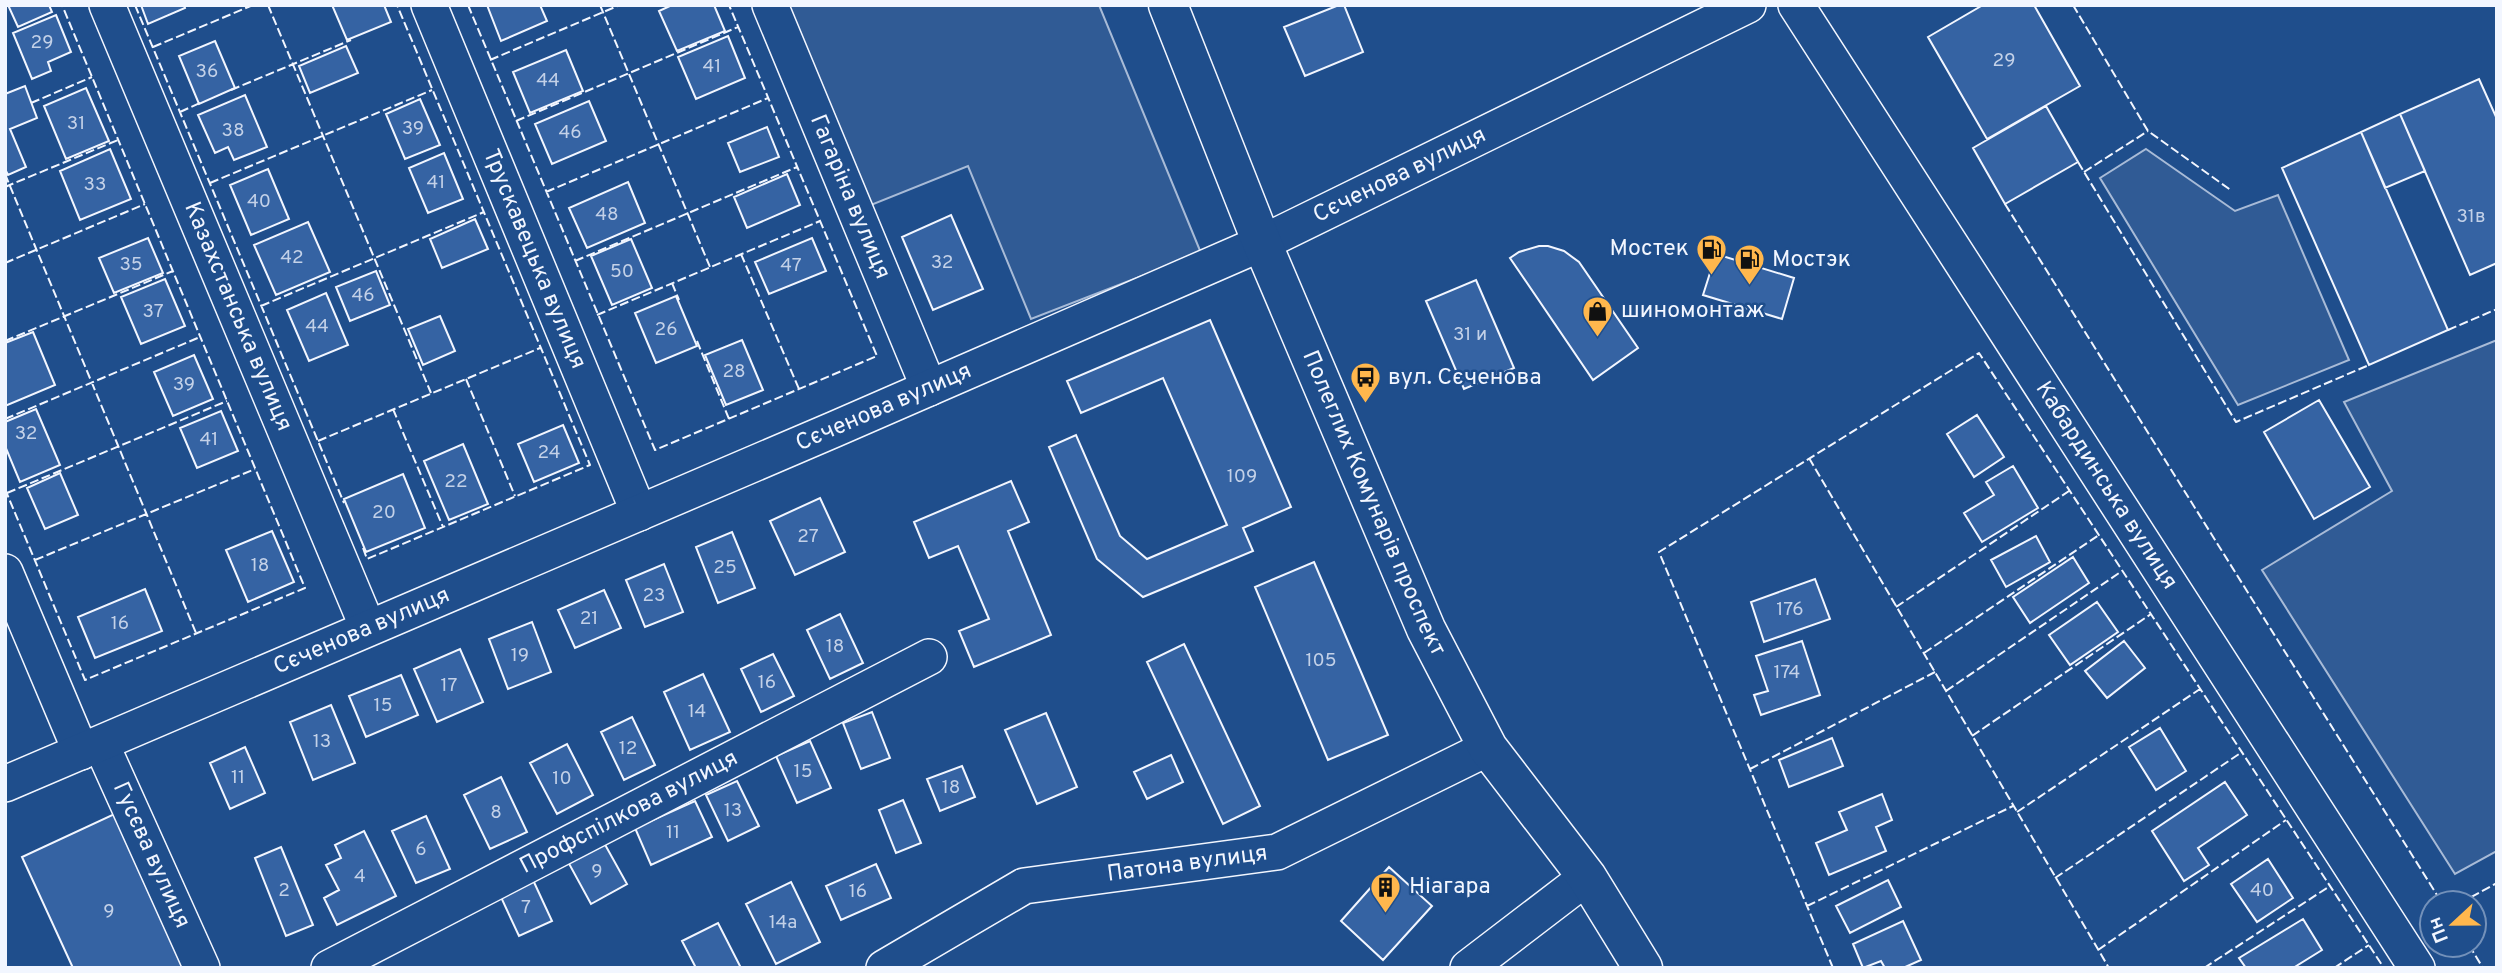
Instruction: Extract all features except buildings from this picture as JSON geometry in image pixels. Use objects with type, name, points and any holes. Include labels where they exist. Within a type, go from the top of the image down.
[{"type":"main road","name":"Полеглих Комунарів проспект","points":[[1168,5],[1262,243],[1426,629],[1488,748],[1587,877],[1643,968]]},
{"type":"street","name":"Казахстанська вулиця","points":[[107,5],[368,628]]},
{"type":"street","name":"Трускавецька вулиця","points":[[429,5],[639,513]]},
{"type":"street","name":"Гагаріна вулиця","points":[[770,5],[929,388]]},
{"type":"street","name":"Сєченова вулиця","points":[[5,784],[1262,243],[1748,5]]},
{"type":"street","name":"Кабардинська вулиця","points":[[1796,5],[2417,968]]},
{"type":"street","name":"Гусєва вулиця","points":[[5,572],[202,968]]},
{"type":"street","name":"Профспілкова вулиця","points":[[329,968],[929,657]]},
{"type":"street","name":"Патона вулиця","points":[[884,968],[1024,886],[1277,852],[1488,748]]},
{"type":"street","points":[[1468,968],[1587,877]]},
{"type":"shaded area","points":[[786,5],[1099,5],[1201,253],[1031,319],[968,166],[871,205]]},
{"type":"shaded area","points":[[2146,149],[2235,211],[2278,195],[2349,360],[2238,405],[2100,178]]},
{"type":"shaded area","points":[[2497,340],[2497,851],[2455,874],[2262,570],[2392,491],[2344,402]]},
{"type":"fence","points":[[5,489],[85,680],[305,588],[62,5]]},
{"type":"fence","points":[[135,5],[344,503]]},
{"type":"fence","points":[[153,47],[253,5]]},
{"type":"fence","points":[[268,5],[431,393]]},
{"type":"fence","points":[[363,548],[367,559],[590,465],[397,5]]},
{"type":"fence","points":[[468,5],[655,450],[877,356],[729,5]]},
{"type":"fence","points":[[600,5],[710,267]]},
{"type":"fence","points":[[490,60],[620,5]]},
{"type":"fence","points":[[2073,5],[2148,131],[2232,191]]},
{"type":"fence","points":[[516,121],[738,27]]},
{"type":"fence","points":[[231,90],[351,40]]},
{"type":"fence","points":[[31,103],[92,77]]},
{"type":"fence","points":[[210,183],[432,90]]},
{"type":"fence","points":[[546,192],[768,98]]},
{"type":"fence","points":[[180,112],[202,102]]},
{"type":"fence","points":[[2084,172],[2148,131]]},
{"type":"fence","points":[[5,187],[118,140]]},
{"type":"fence","points":[[2078,162],[2236,422],[2369,365]]},
{"type":"fence","points":[[575,261],[797,167]]},
{"type":"fence","points":[[5,174],[196,633]]},
{"type":"fence","points":[[5,263],[145,204]]},
{"type":"fence","points":[[2005,204],[2433,889]]},
{"type":"fence","points":[[261,306],[484,212]]},
{"type":"fence","points":[[597,315],[820,221]]},
{"type":"fence","points":[[741,254],[799,389]]},
{"type":"fence","points":[[5,341],[173,271]]},
{"type":"fence","points":[[672,283],[679,300]]},
{"type":"fence","points":[[2448,330],[2497,309]]},
{"type":"fence","points":[[5,419],[200,337]]},
{"type":"fence","points":[[697,341],[729,419]]},
{"type":"fence","points":[[318,441],[540,348]]},
{"type":"fence","points":[[1833,968],[1659,552],[1979,353],[2384,968]]},
{"type":"fence","points":[[466,379],[515,496]]},
{"type":"fence","points":[[7,493],[227,401]]},
{"type":"fence","points":[[393,409],[443,527]]},
{"type":"fence","points":[[1809,458],[2109,968]]},
{"type":"fence","points":[[35,560],[255,469]]},
{"type":"fence","points":[[1896,607],[2069,491]]},
{"type":"fence","points":[[1924,653],[2099,535]]},
{"type":"fence","points":[[1946,691],[2122,571]]},
{"type":"fence","points":[[1972,736],[2151,614]]},
{"type":"fence","points":[[1750,769],[1935,672]]},
{"type":"fence","points":[[2017,812],[2200,689]]},
{"type":"fence","points":[[2055,878],[2242,752]]},
{"type":"fence","points":[[1807,906],[2013,806]]},
{"type":"fence","points":[[2098,950],[2286,820]]},
{"type":"fence","points":[[2486,889],[2497,883]]},
{"type":"fence","points":[[2204,968],[2330,886]]},
{"type":"fence","points":[[2334,968],[2369,945]]},
{"type":"fence","points":[[2478,959],[2483,968]]},
{"type":"place","name":"Мостек","points":[[1712,276]]},
{"type":"place","name":"Мостэк","points":[[1749,287]]},
{"type":"place","name":"шиномонтаж","points":[[1598,338]]},
{"type":"place","name":"вул. Сєченова","points":[[1365,405]]},
{"type":"place","name":"Ніагара","points":[[1386,914]]}]
